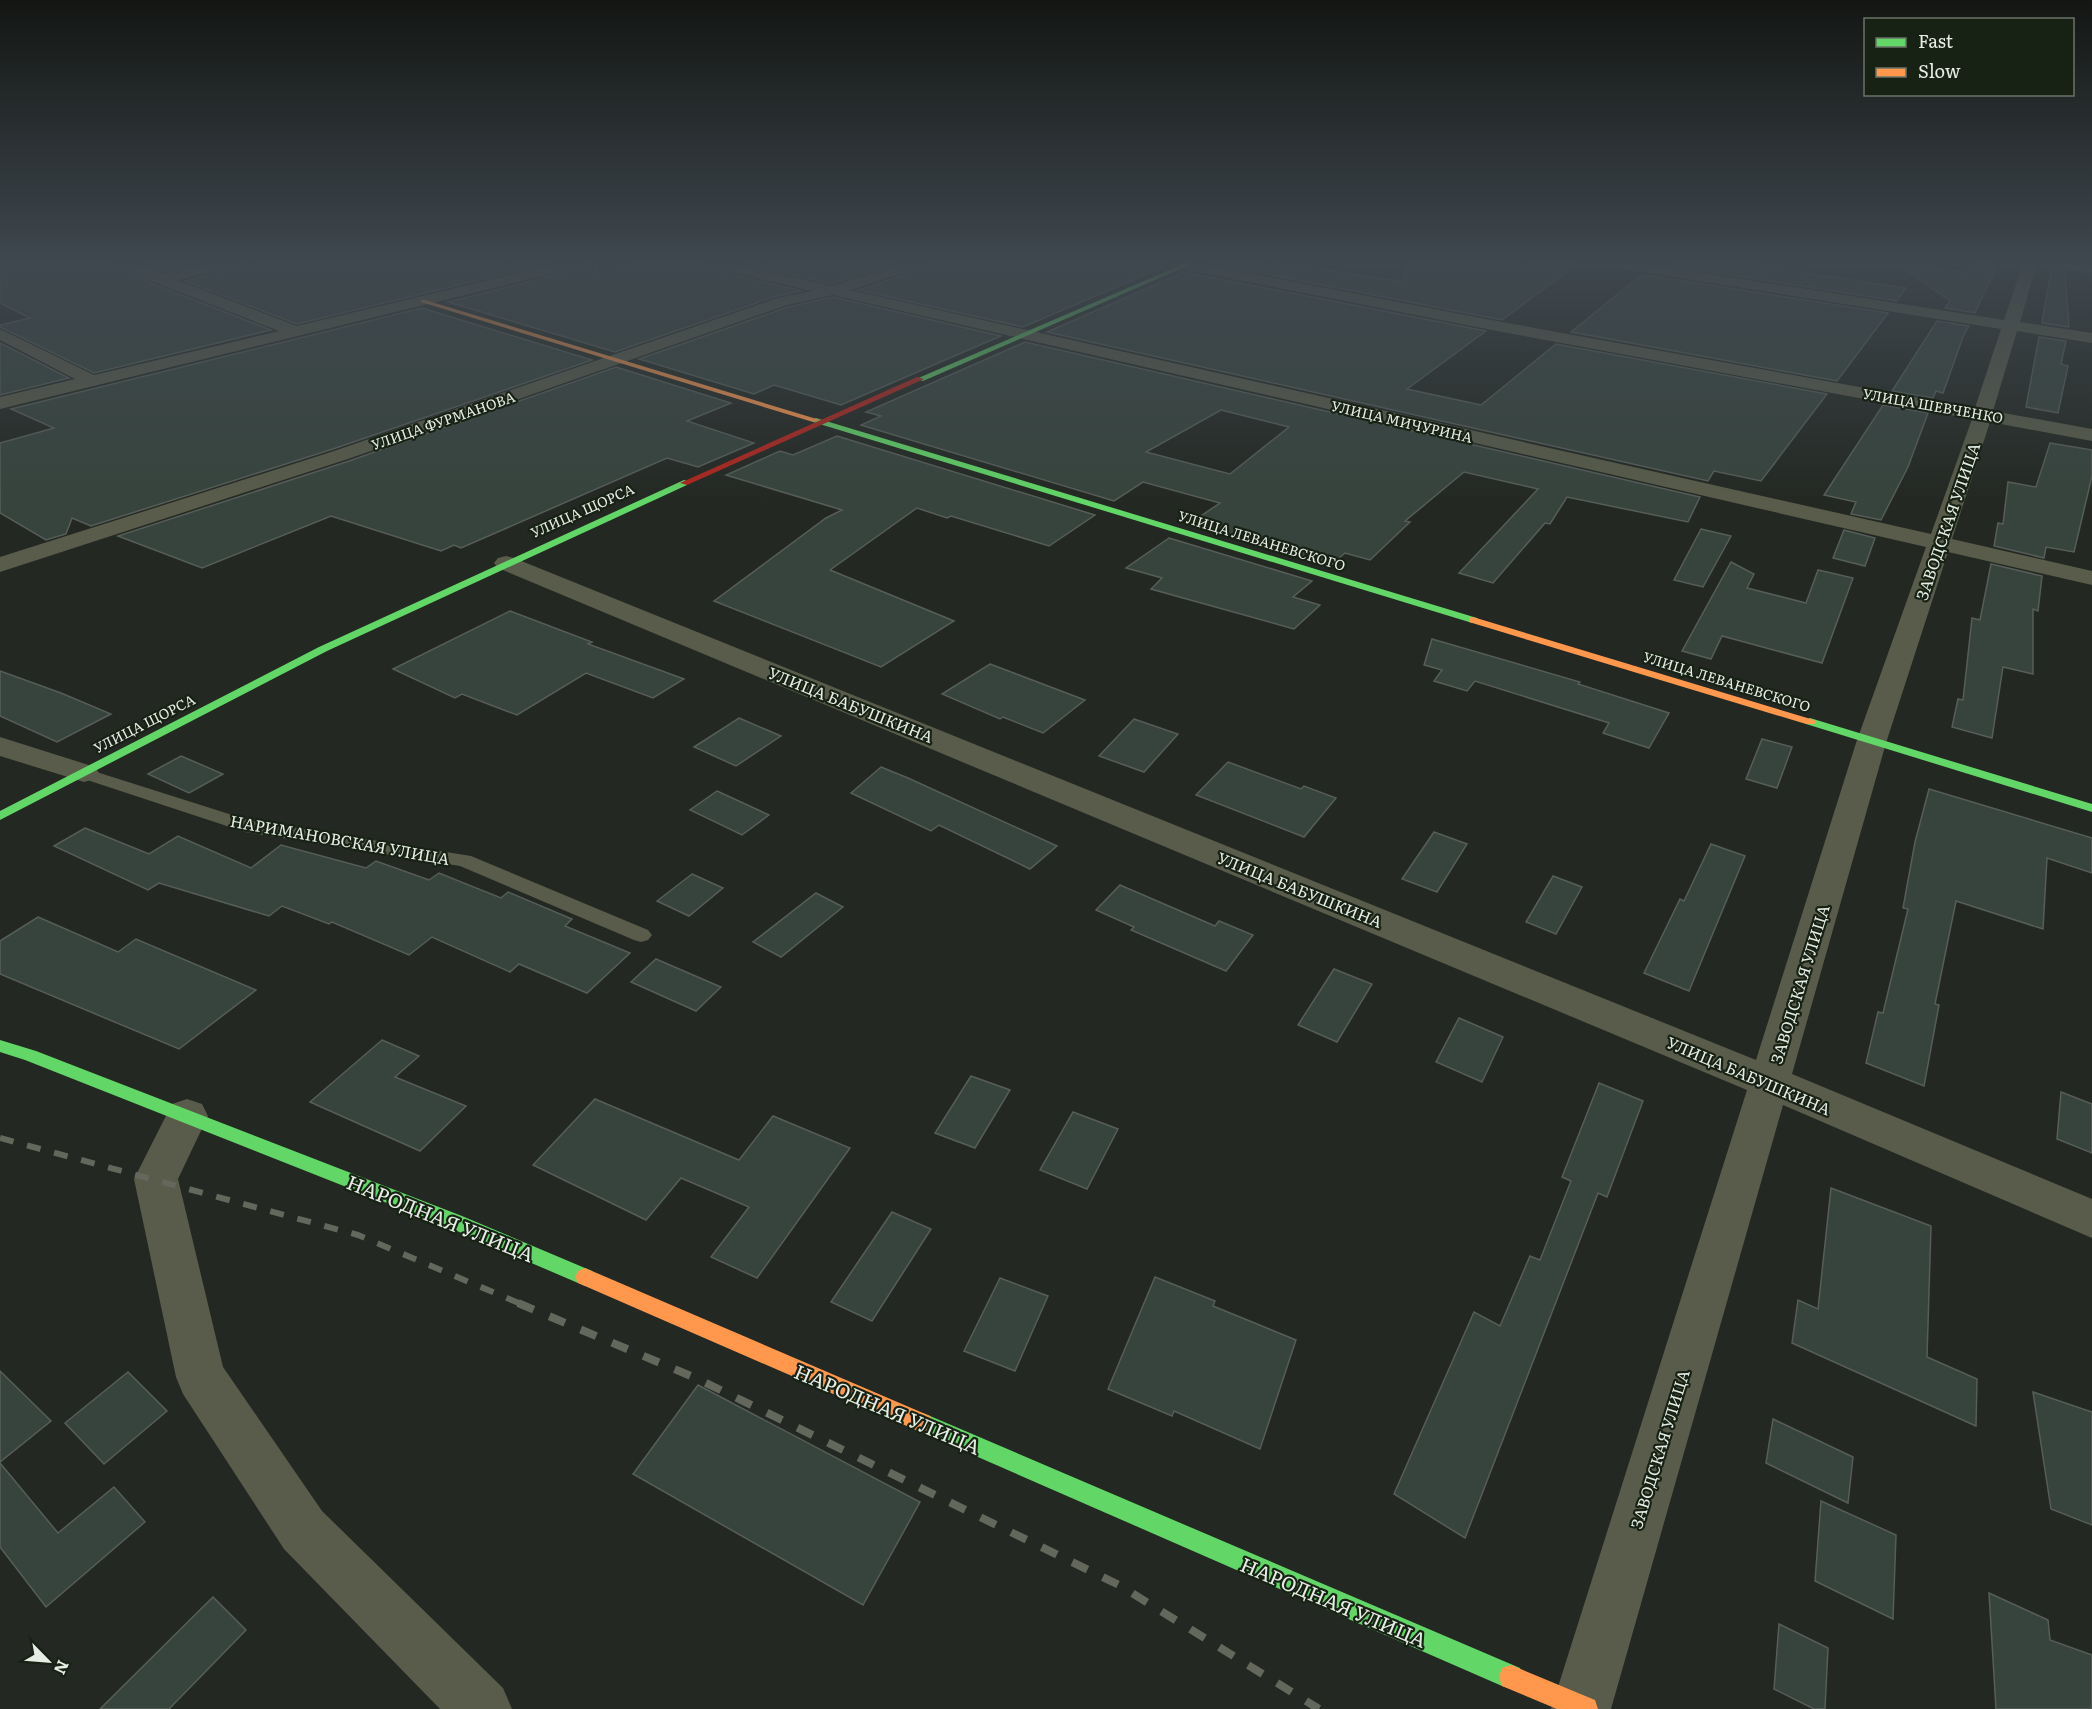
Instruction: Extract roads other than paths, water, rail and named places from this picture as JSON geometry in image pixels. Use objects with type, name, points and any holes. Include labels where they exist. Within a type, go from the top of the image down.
[{"type":"street","points":[[17,343],[92,381]]},
{"type":"street","points":[[0,404],[252,343]]},
{"type":"street","name":"УЛИЦА ЛЕВАНЕВСКОГО","points":[[561,343],[1871,743],[2092,808]]},
{"type":"street","name":"УЛИЦА ФУРМАНОВА","points":[[0,565],[341,454],[666,343]]},
{"type":"street","name":"УЛИЦА ЩОРСА","points":[[0,816],[318,651],[506,563],[1003,343]]},
{"type":"street","name":"УЛИЦА МИЧУРИНА","points":[[1061,343],[2092,578]]},
{"type":"street","name":"УЛИЦА ШЕВЧЕНКО","points":[[1590,343],[2092,435]]},
{"type":"street","name":"ЗАВОДСКАЯ УЛИЦА","points":[[1582,1708],[1871,743],[2006,343]]},
{"type":"street","name":"УЛИЦА БАБУШКИНА","points":[[506,563],[1769,1082],[2092,1219]]},
{"type":"street","name":"НАРИМАНОВСКАЯ УЛИЦА","points":[[0,746],[84,773]]},
{"type":"street","name":"НАРОДНАЯ УЛИЦА","points":[[0,1046],[30,1055],[456,1222],[1582,1708]]},
{"type":"street","points":[[186,1116],[156,1179],[201,1377],[303,1530],[482,1709]]},
{"type":"lane","name":"НАРИМАНОВСКАЯ УЛИЦА","points":[[84,773],[245,826],[464,860],[641,935]]},
{"type":"railway","points":[[0,1138],[358,1235],[521,1304]]},
{"type":"railway","points":[[518,1303],[698,1379],[1119,1585],[1319,1709]]}]
